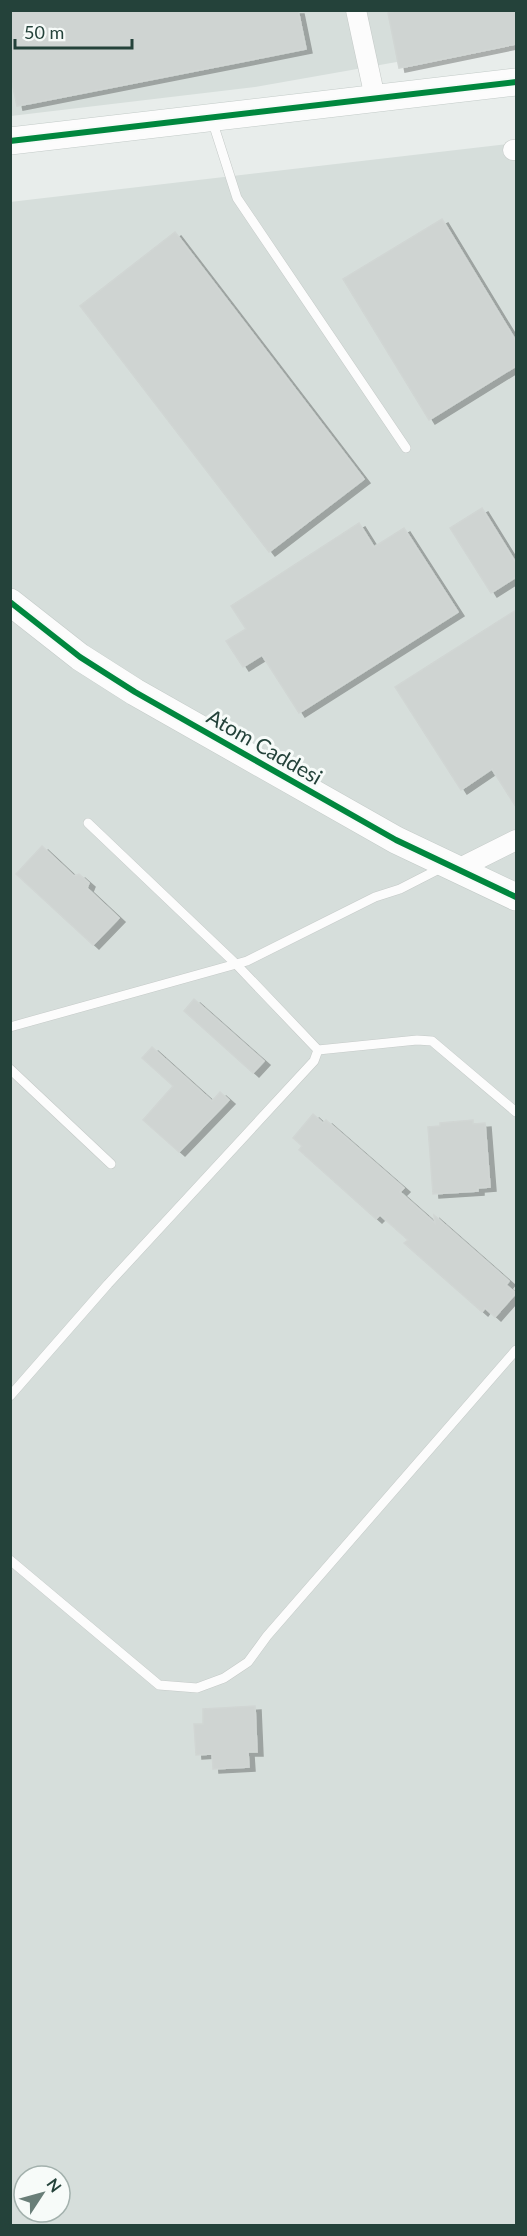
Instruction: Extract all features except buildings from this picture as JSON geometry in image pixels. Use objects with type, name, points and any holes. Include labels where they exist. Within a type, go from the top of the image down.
[{"type":"street","points":[[356,10],[375,98]]},
{"type":"street","points":[[10,141],[516,82]]},
{"type":"street","name":"Atom Caddesi","points":[[10,602],[80,657],[135,692],[396,840],[516,897]]},
{"type":"street","points":[[453,867],[516,840]]},
{"type":"lane","points":[[212,117],[237,198],[406,448]]},
{"type":"lane","points":[[88,823],[236,964],[318,1050]]},
{"type":"lane","points":[[10,1027],[207,970],[236,964],[375,897],[453,867]]},
{"type":"lane","points":[[318,1050],[426,1039],[432,1041],[516,1112]]},
{"type":"lane","points":[[10,1396],[108,1284],[314,1061],[318,1050]]},
{"type":"lane","points":[[10,1069],[111,1164]]},
{"type":"lane","points":[[10,1560],[159,1685],[197,1688],[224,1678],[249,1662],[267,1636],[516,1350]]},
{"type":"shaded area","points":[[10,11],[516,11],[516,41],[255,87],[11,116]]},
{"type":"shaded area","points":[[516,143],[516,2225],[11,2225],[10,202]]},
{"type":"cycle path","points":[[10,141],[516,82]]},
{"type":"cycle path","points":[[10,602],[80,657],[135,692],[396,840],[516,897]]}]
